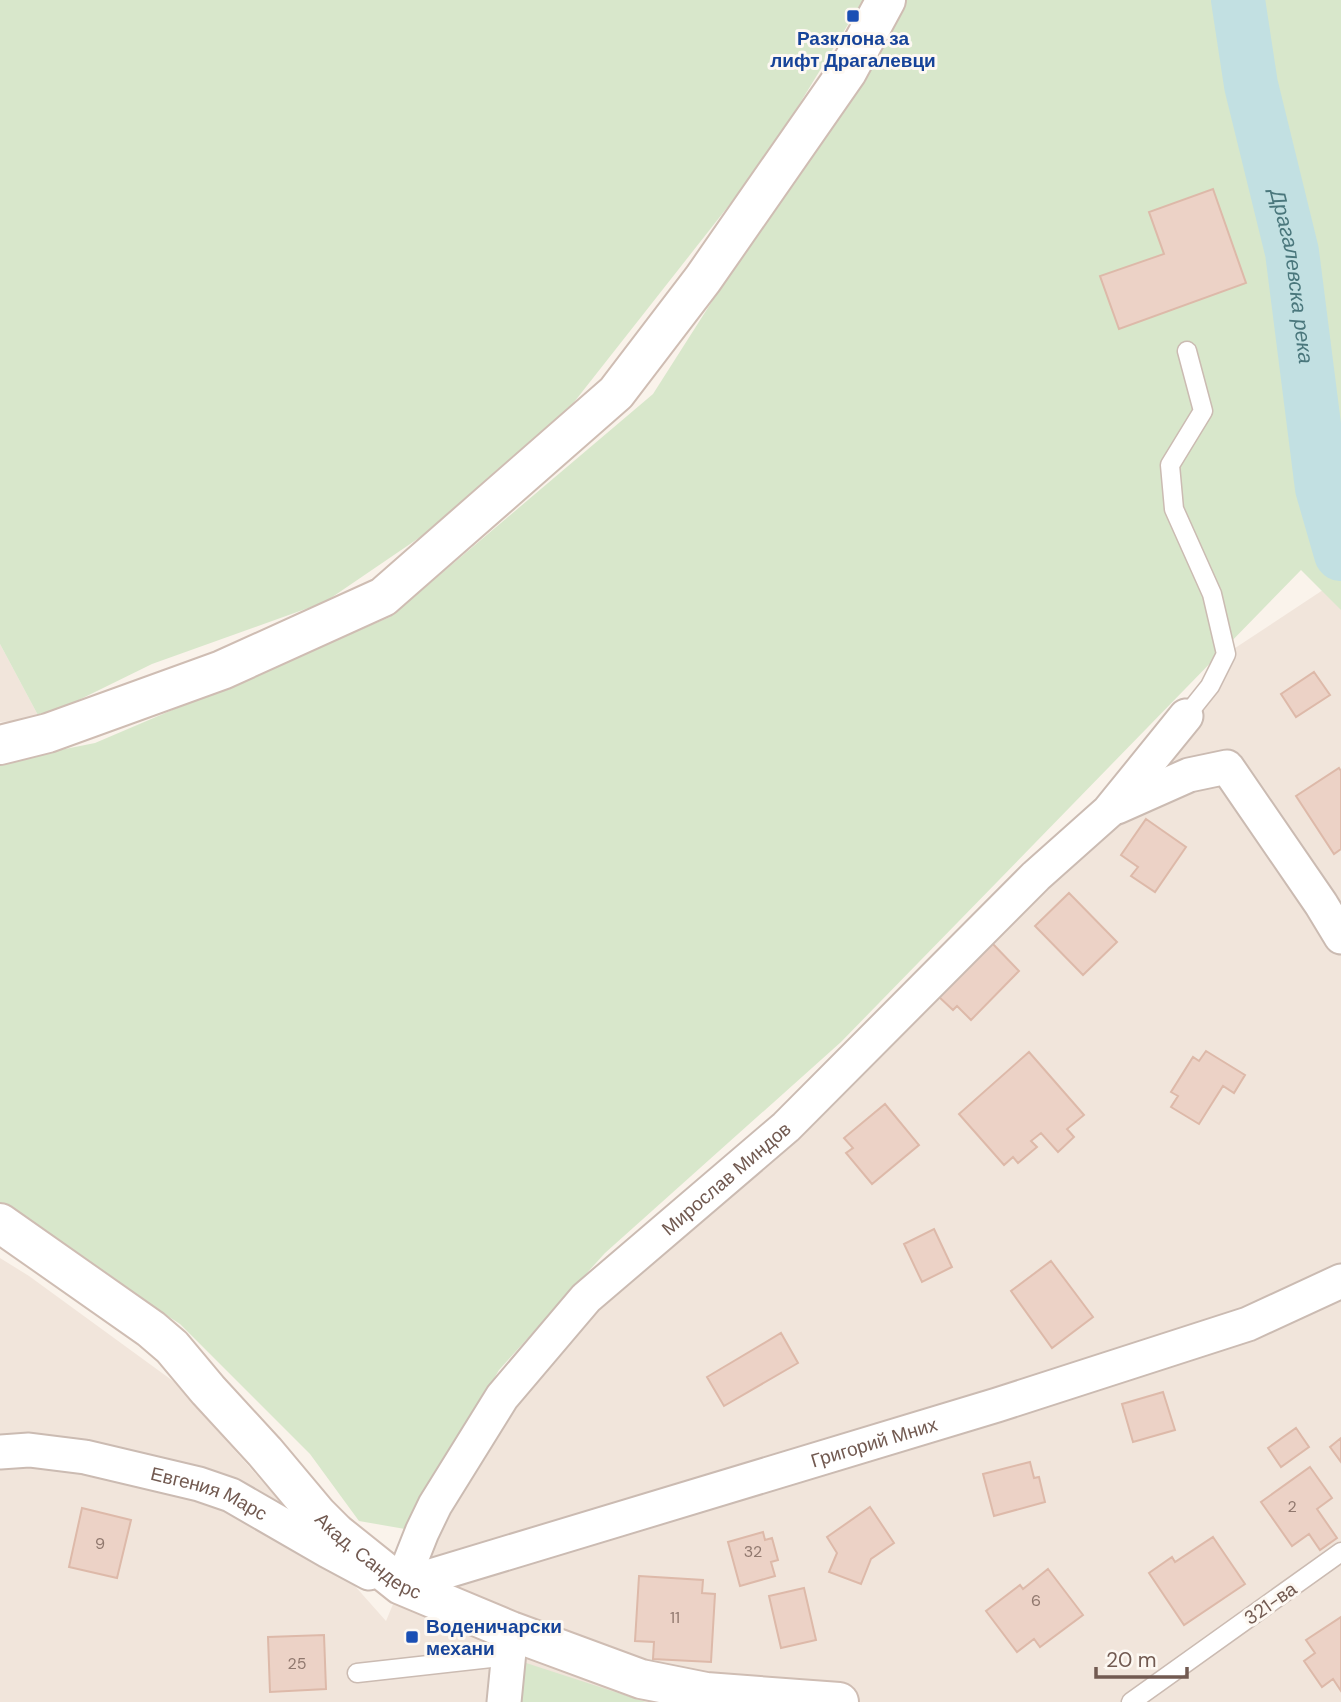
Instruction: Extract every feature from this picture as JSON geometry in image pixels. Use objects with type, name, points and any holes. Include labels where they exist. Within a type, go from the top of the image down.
[{"type":"street","points":[[0,745],[47,733],[222,670],[383,597],[616,393],[703,279],[839,83],[887,0]]},
{"type":"street","name":"Мирослав Миндов","points":[[401,1586],[435,1505],[502,1397],[586,1298],[786,1127],[1036,876],[1109,811],[1186,716]]},
{"type":"street","name":"Мирослав Миндов","points":[[1109,811],[1189,775],[1227,766],[1341,937]]},
{"type":"street","name":"Акад. Сандерс","points":[[0,1223],[151,1329],[172,1347],[317,1514],[401,1586],[510,1643],[642,1679],[706,1692],[839,1702]]},
{"type":"street","name":"Григорий Мних","points":[[401,1586],[997,1405],[1248,1324],[1341,1281]]},
{"type":"street","name":"Евгения Марс","points":[[0,1452],[29,1450],[85,1457],[200,1484],[231,1495],[358,1568],[401,1586]]},
{"type":"street","points":[[504,1702],[510,1643]]},
{"type":"lane","points":[[1186,716],[1210,686],[1226,653],[1212,594],[1174,509],[1170,465],[1203,411],[1187,351]]},
{"type":"lane","name":"321-ва","points":[[1130,1702],[1341,1552]]},
{"type":"lane","points":[[357,1673],[510,1643]]},
{"type":"shaded area","points":[[1329,586],[1341,599],[1341,1702],[0,1702],[0,1258],[29,1276],[173,1381],[386,1621],[401,1585],[502,1397],[1109,811],[1226,654]]},
{"type":"shaded area","points":[[0,644],[40,719],[0,722]]},
{"type":"green space","points":[[0,0],[863,0],[767,157],[523,467],[325,602],[152,664],[40,719],[0,644]]},
{"type":"green space","points":[[904,0],[1341,0],[1341,610],[1301,570],[841,1042],[605,1253],[499,1370],[405,1529],[359,1521],[310,1454],[180,1324],[0,1207],[0,762],[95,743],[390,617],[653,394]]},
{"type":"green space","points":[[520,1661],[646,1702],[512,1702]]},
{"type":"building","points":[[1213,189],[1246,283],[1119,329],[1100,276],[1164,254],[1149,212]]},
{"type":"building","points":[[1314,672],[1330,695],[1296,717],[1281,694]]},
{"type":"building","points":[[1339,768],[1341,849],[1334,854],[1296,796]]},
{"type":"building","points":[[1146,819],[1186,847],[1155,892],[1131,876],[1138,867],[1121,855]]},
{"type":"building","points":[[1069,893],[1117,942],[1083,975],[1035,926]]},
{"type":"building","points":[[991,942],[1019,971],[971,1020],[957,1006],[953,1010],[938,996]]},
{"type":"building","points":[[1206,1051],[1245,1075],[1234,1093],[1223,1086],[1199,1124],[1171,1107],[1178,1096],[1171,1092],[1193,1057],[1199,1061]]},
{"type":"building","points":[[1029,1052],[1084,1115],[1067,1129],[1074,1137],[1058,1152],[1041,1133],[1031,1141],[1037,1147],[1018,1163],[1013,1157],[1004,1165],[959,1114]]},
{"type":"building","points":[[885,1104],[919,1145],[872,1184],[846,1153],[853,1148],[844,1138]]},
{"type":"building","points":[[934,1229],[952,1267],[922,1282],[904,1244]]},
{"type":"building","points":[[1051,1261],[1093,1317],[1052,1348],[1011,1291]]},
{"type":"building","points":[[781,1333],[798,1363],[724,1406],[707,1377]]},
{"type":"building","points":[[1163,1392],[1175,1430],[1133,1442],[1122,1404]]},
{"type":"building","points":[[1296,1428],[1309,1447],[1281,1467],[1268,1448]]},
{"type":"building","points":[[1341,1438],[1341,1462],[1330,1447]]},
{"type":"building","points":[[1030,1462],[1034,1478],[1039,1477],[1045,1502],[994,1516],[983,1474]]},
{"type":"building","points":[[1310,1467],[1332,1498],[1317,1509],[1337,1538],[1320,1550],[1309,1534],[1292,1546],[1261,1502]]},
{"type":"building","points":[[870,1507],[894,1543],[871,1559],[861,1584],[829,1572],[837,1553],[827,1537]]},
{"type":"building","points":[[82,1508],[131,1520],[117,1578],[69,1567]]},
{"type":"building","points":[[763,1532],[765,1540],[772,1538],[778,1560],[771,1562],[775,1576],[740,1586],[728,1542]]},
{"type":"building","points":[[1213,1537],[1245,1584],[1184,1625],[1149,1573],[1172,1557],[1175,1562]]},
{"type":"building","points":[[1048,1569],[1083,1615],[1040,1647],[1034,1639],[1017,1652],[986,1611],[1020,1585],[1023,1589]]},
{"type":"building","points":[[639,1576],[703,1580],[702,1593],[715,1594],[711,1662],[653,1659],[654,1642],[635,1641]]},
{"type":"building","points":[[804,1588],[816,1640],[781,1648],[769,1596]]},
{"type":"building","points":[[1341,1617],[1341,1691],[1333,1679],[1322,1687],[1304,1661],[1315,1653],[1306,1640]]},
{"type":"building","points":[[324,1635],[326,1689],[270,1692],[268,1637]]},
{"type":"waterway","name":"Драгалевска река","points":[[1238,0],[1251,85],[1292,252],[1322,488],[1341,554]]},
{"type":"place","name":"Разклона за лифт Драгалевци","points":[[853,16]]},
{"type":"place","name":"Воденичарски механи","points":[[412,1637]]}]
